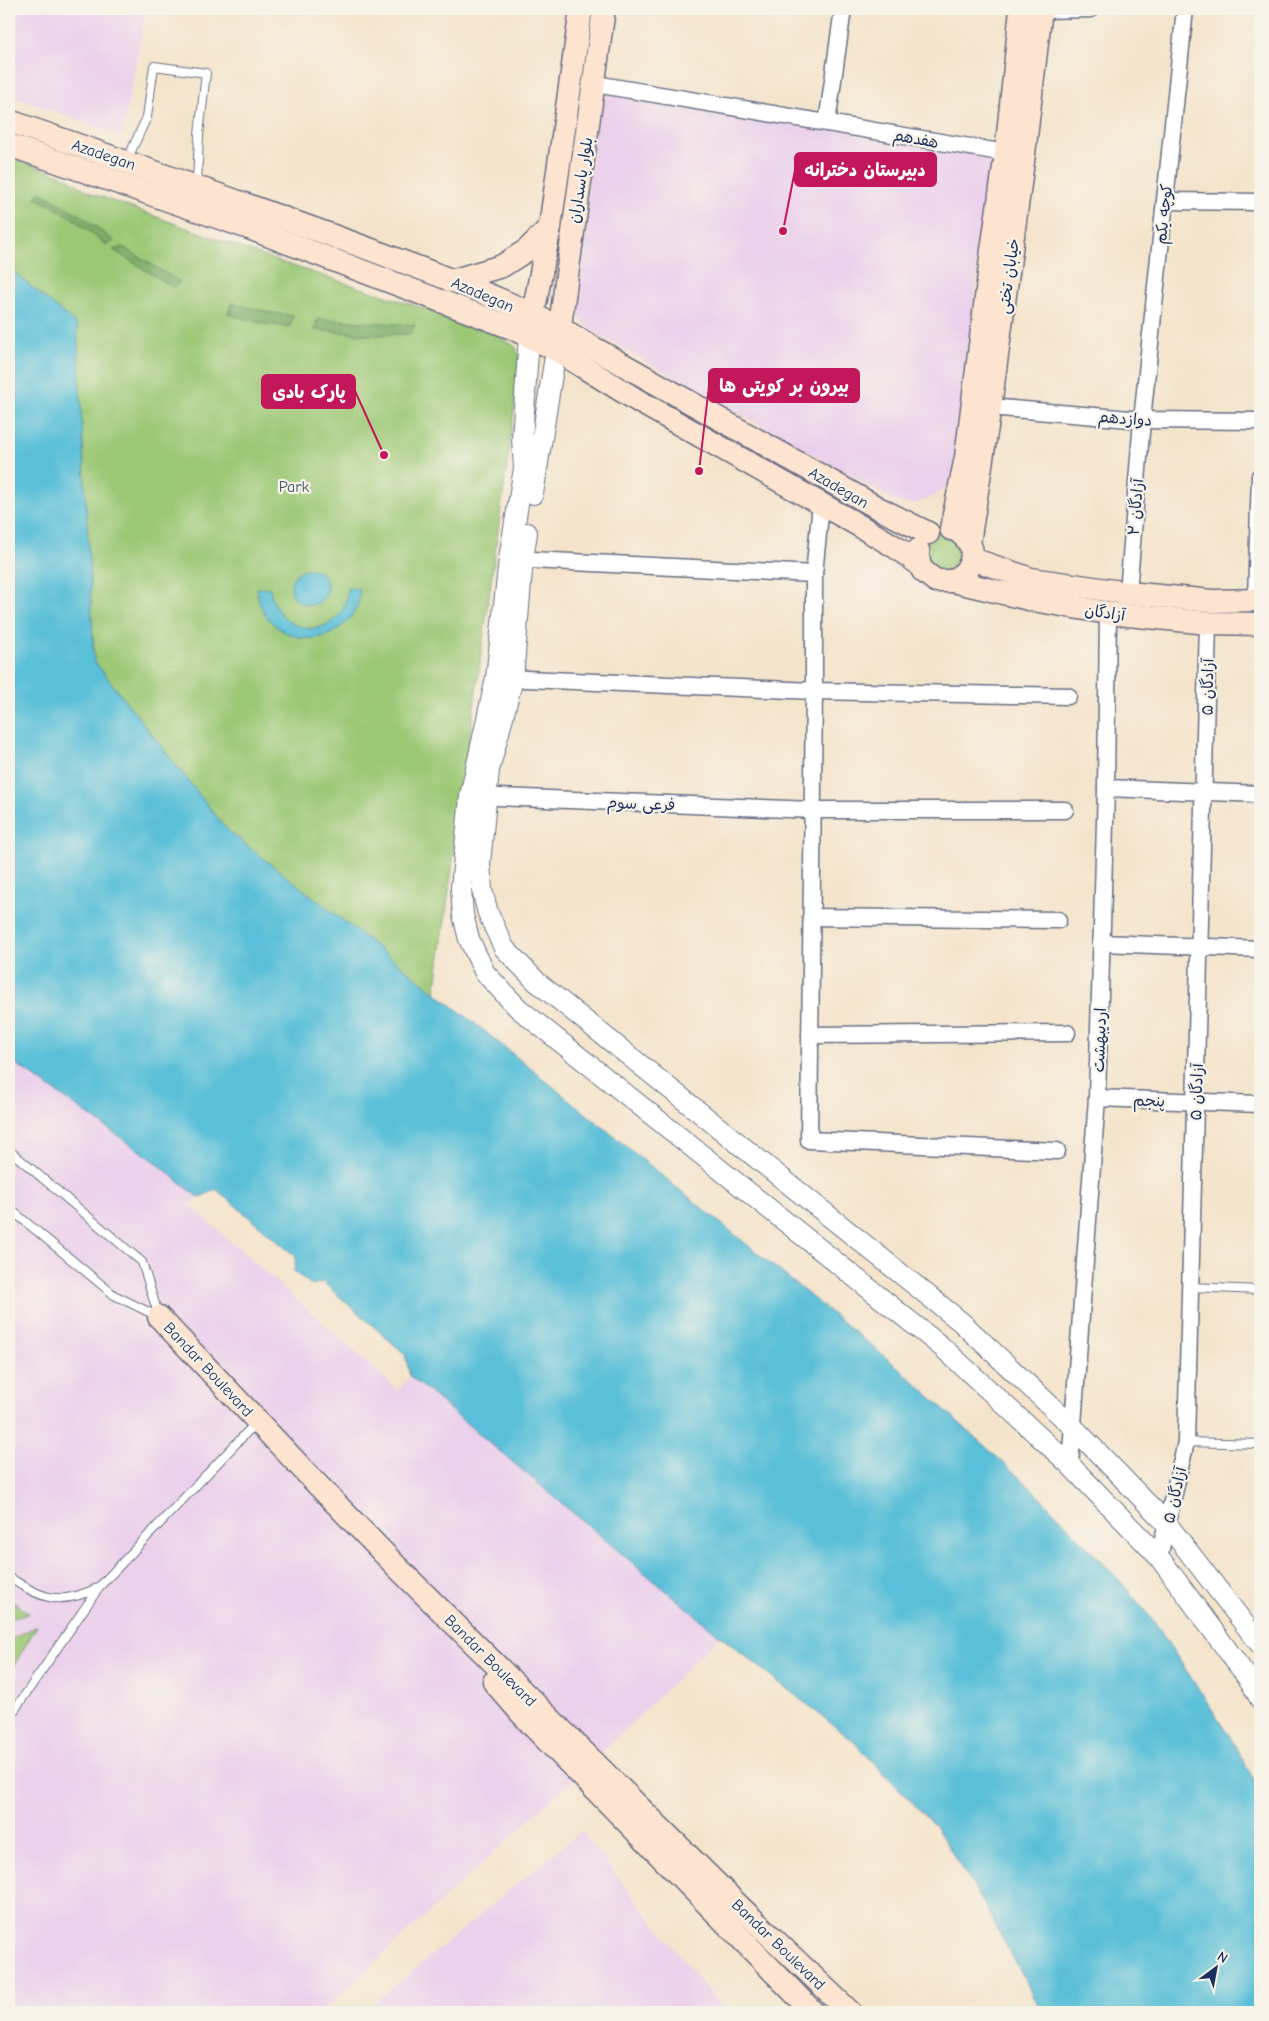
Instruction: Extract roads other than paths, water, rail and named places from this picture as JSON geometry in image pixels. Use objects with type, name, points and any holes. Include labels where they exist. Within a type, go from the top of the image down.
[{"type":"main road","name":"بلوار پاسداران","points":[[529,337],[550,227],[581,9]]},
{"type":"main road","name":"بلوار پاسداران","points":[[556,350],[595,84],[604,9]]},
{"type":"main road","name":"خیابان تختی","points":[[951,529],[966,457],[1006,153],[1034,9]]},
{"type":"main road","name":"خیابان تختی","points":[[971,551],[1024,154],[1034,9]]},
{"type":"main road","points":[[566,115],[590,118]]},
{"type":"main road","name":"Azadegan","points":[[9,121],[196,186],[451,281],[560,326],[590,346],[869,504],[928,533]]},
{"type":"main road","name":"Azadegan","points":[[9,145],[248,228],[503,325],[556,350],[640,402],[897,548],[919,564]]},
{"type":"main road","points":[[451,281],[502,266],[527,250],[550,227]]},
{"type":"main road","points":[[939,528],[951,529],[959,532],[971,551],[969,568],[962,576],[953,581],[936,581],[922,571],[917,555],[918,547],[928,533],[939,528]]},
{"type":"main road","name":"آزادگان","points":[[971,551],[1031,579],[1128,593],[1212,601],[1258,600]]},
{"type":"main road","name":"آزادگان","points":[[953,581],[1033,600],[1108,613],[1208,623],[1260,624]]},
{"type":"main road","name":"Bandar Boulevard","points":[[160,1316],[250,1429],[305,1489],[480,1664],[528,1722],[813,2012]]},
{"type":"main road","name":"Bandar Boulevard","points":[[160,1316],[399,1569],[739,1906],[850,2012]]},
{"type":"street","points":[[827,123],[843,9]]},
{"type":"street","points":[[1034,9],[1091,9]]},
{"type":"street","name":"کوچه یکم","points":[[1142,420],[1185,9]]},
{"type":"street","name":"هفدهم","points":[[595,84],[1006,153]]},
{"type":"street","points":[[1165,200],[1260,202]]},
{"type":"street","points":[[529,337],[522,439],[524,468],[505,678],[489,770],[480,863],[482,890],[488,913],[504,948],[537,982],[961,1322],[1073,1426],[1167,1524],[1260,1644]]},
{"type":"street","points":[[516,559],[556,350]]},
{"type":"street","name":"دوازدهم","points":[[990,407],[1142,420],[1260,422]]},
{"type":"street","name":"آزادگان ۲","points":[[1128,593],[1142,420]]},
{"type":"street","points":[[1258,600],[1260,476]]},
{"type":"street","points":[[821,504],[814,574],[809,1140],[1057,1151]]},
{"type":"street","points":[[516,559],[814,574]]},
{"type":"street","name":"اردیبهشت","points":[[1070,1465],[1097,1098],[1106,788],[1108,613]]},
{"type":"street","name":"آزادگان ۵","points":[[1159,1557],[1186,1442],[1205,792],[1208,623]]},
{"type":"street","points":[[505,678],[814,691],[1068,696]]},
{"type":"street","points":[[505,678],[470,796],[461,888],[462,906],[469,939],[485,973],[526,1014],[942,1347],[1070,1465],[1159,1557],[1250,1681],[1260,1699]]},
{"type":"street","points":[[1106,788],[1260,794]]},
{"type":"street","name":"فرعی سوم","points":[[470,796],[813,810],[1065,810]]},
{"type":"street","points":[[811,917],[1058,920]]},
{"type":"street","points":[[1101,943],[1260,948]]},
{"type":"street","points":[[810,1035],[1067,1033]]},
{"type":"street","name":"پنجم","points":[[1097,1098],[1260,1104]]},
{"type":"lane","points":[[126,162],[146,116],[154,66],[206,73],[199,135],[196,186]]},
{"type":"lane","points":[[9,1150],[142,1262],[160,1316]]},
{"type":"lane","points":[[9,1208],[114,1294],[160,1316]]},
{"type":"lane","points":[[1190,1287],[1260,1290]]},
{"type":"lane","points":[[9,1718],[99,1588],[250,1429]]},
{"type":"lane","points":[[1186,1442],[1260,1444]]},
{"type":"lane","points":[[9,1577],[33,1593],[60,1599],[80,1597],[99,1588]]},
{"type":"water","points":[[9,268],[77,325],[94,661],[227,830],[482,1029],[895,1365],[1029,1486],[1121,1582],[1152,1619],[1229,1735],[1260,1791],[1260,2012],[1042,2012],[984,1904],[936,1827],[852,1740],[720,1636],[410,1376],[405,1354],[323,1282],[311,1285],[294,1271],[296,1257],[216,1189],[199,1198],[157,1163],[9,1059]]},
{"type":"water","points":[[309,569],[316,570],[322,574],[326,580],[326,594],[322,600],[316,604],[309,605],[302,604],[296,600],[292,594],[291,587],[292,580],[296,574],[302,570]]},
{"type":"water","points":[[257,588],[270,588],[273,601],[288,621],[310,628],[322,627],[332,621],[342,611],[348,588],[360,589],[357,607],[342,626],[322,637],[311,638],[289,634],[270,621],[261,606]]},
{"type":"place","name":"دبیرستان دخترانه","points":[[783,231]]},
{"type":"place","name":"پارک بادی","points":[[384,455]]},
{"type":"place","name":"بیرون بر کویتی ها","points":[[699,471]]},
{"type":"park label","name":"Park","points":[[294,486]]}]
